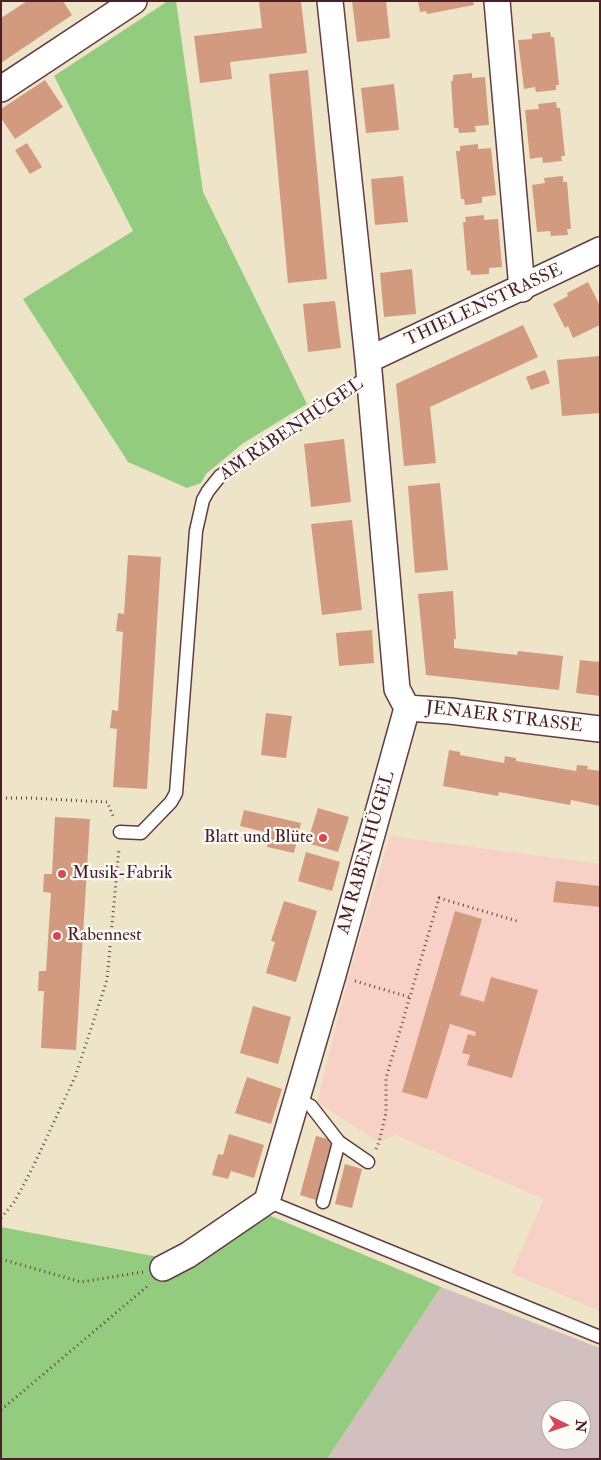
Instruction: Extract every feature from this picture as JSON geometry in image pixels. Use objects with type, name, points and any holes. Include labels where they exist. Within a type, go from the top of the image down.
[{"type":"street","points":[[1,89],[134,1]]},
{"type":"street","name":"AM RABENHÜGEL","points":[[267,1201],[333,975],[407,708],[396,689],[341,53],[330,1]]},
{"type":"street","points":[[497,1],[522,289]]},
{"type":"street","name":"THIELENSTRASSE","points":[[368,368],[600,250]]},
{"type":"street","name":"JENAER STRASSE","points":[[407,708],[450,711],[600,729]]},
{"type":"street","points":[[163,1268],[188,1255],[267,1201]]},
{"type":"lane","name":"AM RABENHÜGEL","points":[[120,832],[141,833],[171,802],[176,793],[196,531],[203,500],[220,476],[368,368]]},
{"type":"lane","points":[[296,1098],[311,1106],[339,1142],[368,1162]]},
{"type":"lane","points":[[323,1202],[339,1142]]},
{"type":"lane","points":[[267,1201],[600,1338]]},
{"type":"path","points":[[1,798],[106,802],[120,832],[107,980],[76,1077],[15,1201],[1,1218]]},
{"type":"path","points":[[368,1162],[379,1142],[386,1113],[386,1078],[439,898],[517,922]]},
{"type":"path","points":[[348,979],[409,997]]},
{"type":"path","points":[[1,1259],[36,1267],[80,1282],[163,1268]]},
{"type":"path","points":[[1,1410],[146,1289],[163,1268]]},
{"type":"shaded area","points":[[390,836],[600,864],[600,1311],[511,1273],[544,1199],[396,1135],[379,1142],[317,1102],[348,979]]},
{"type":"shaded area","points":[[441,1287],[600,1348],[600,1459],[327,1459]]},
{"type":"green space","points":[[168,1],[176,1],[203,192],[307,404],[242,444],[206,474],[201,483],[187,488],[128,462],[23,299],[133,231],[54,76]]},
{"type":"green space","points":[[266,1214],[441,1287],[327,1459],[1,1459],[1,1227],[195,1264]]},
{"type":"building","points":[[27,1],[63,1],[72,15],[1,63],[1,18]]},
{"type":"building","points":[[259,1],[301,1],[307,53],[230,62],[232,79],[200,83],[194,36],[262,28]]},
{"type":"building","points":[[352,1],[386,1],[390,38],[357,42]]},
{"type":"building","points":[[418,1],[473,1],[474,5],[427,14],[426,11],[420,12]]},
{"type":"building","points":[[550,32],[551,37],[554,37],[559,85],[556,85],[556,90],[536,92],[535,87],[524,89],[518,40],[532,39],[532,34]]},
{"type":"building","points":[[308,70],[327,279],[288,283],[269,74]]},
{"type":"building","points":[[472,73],[472,78],[485,77],[489,125],[475,126],[476,132],[459,133],[458,128],[454,128],[451,81],[453,81],[453,75]]},
{"type":"building","points":[[45,80],[63,107],[15,139],[1,118],[1,109]]},
{"type":"building","points":[[394,84],[399,130],[366,133],[361,88]]},
{"type":"building","points":[[556,102],[557,108],[560,108],[565,156],[561,156],[562,161],[543,163],[542,157],[530,159],[525,110],[539,109],[538,104]]},
{"type":"building","points":[[27,143],[42,167],[30,174],[15,150]]},
{"type":"building","points":[[478,144],[478,149],[491,148],[496,195],[482,197],[482,203],[465,205],[464,199],[461,199],[456,151],[460,151],[460,146]]},
{"type":"building","points":[[403,176],[408,222],[375,225],[371,179]]},
{"type":"building","points":[[563,176],[563,182],[567,182],[571,229],[567,229],[568,235],[551,236],[550,231],[537,232],[532,185],[545,183],[544,178]]},
{"type":"building","points":[[484,215],[484,220],[498,219],[502,267],[489,268],[489,274],[471,275],[470,270],[467,271],[463,222],[466,222],[465,217]]},
{"type":"building","points":[[412,269],[416,314],[384,317],[380,273]]},
{"type":"building","points":[[588,282],[600,306],[600,325],[573,338],[568,326],[565,328],[553,304],[568,296],[567,293]]},
{"type":"building","points":[[335,301],[341,348],[308,352],[303,304]]},
{"type":"building","points":[[523,325],[538,357],[430,407],[436,463],[404,466],[396,384]]},
{"type":"building","points":[[600,356],[600,413],[562,416],[557,360]]},
{"type":"building","points":[[545,370],[550,383],[531,390],[526,377]]},
{"type":"building","points":[[344,439],[351,502],[311,507],[304,444]]},
{"type":"building","points":[[440,483],[448,570],[415,573],[408,486]]},
{"type":"building","points":[[352,520],[362,610],[322,615],[311,524]]},
{"type":"building","points":[[128,555],[161,557],[147,789],[113,787],[117,729],[110,728],[112,710],[118,711],[123,632],[116,631],[118,613],[124,614]]},
{"type":"building","points":[[453,591],[456,639],[454,639],[454,648],[517,655],[518,651],[563,656],[559,690],[426,675],[418,594]]},
{"type":"building","points":[[372,630],[374,663],[339,666],[336,633]]},
{"type":"building","points":[[580,660],[600,662],[600,696],[576,693]]},
{"type":"building","points":[[266,713],[292,716],[286,758],[261,755]]},
{"type":"building","points":[[449,750],[460,752],[460,755],[504,763],[505,756],[516,758],[516,761],[576,771],[577,765],[588,766],[587,769],[600,771],[600,806],[571,800],[570,805],[499,792],[498,796],[443,786]]},
{"type":"building","points":[[318,808],[349,817],[338,852],[307,843]]},
{"type":"building","points":[[244,810],[301,823],[294,853],[267,847],[269,833],[240,826]]},
{"type":"building","points":[[55,817],[90,819],[76,1050],[41,1048],[44,991],[38,991],[39,971],[46,971],[51,893],[43,892],[44,874],[52,874]]},
{"type":"building","points":[[306,852],[340,862],[332,891],[298,881]]},
{"type":"building","points":[[556,881],[600,886],[600,907],[553,902]]},
{"type":"building","points":[[284,901],[317,911],[296,982],[266,973],[275,942],[271,941]]},
{"type":"building","points":[[455,911],[482,919],[460,995],[484,1002],[491,977],[538,990],[512,1078],[467,1065],[470,1055],[462,1053],[468,1034],[475,1036],[476,1032],[450,1024],[427,1099],[402,1092]]},
{"type":"building","points":[[253,1006],[291,1017],[278,1064],[240,1053]]},
{"type":"building","points":[[247,1077],[282,1089],[271,1124],[235,1113]]},
{"type":"building","points":[[229,1134],[264,1145],[254,1178],[231,1171],[228,1179],[212,1175],[218,1154],[223,1155]]},
{"type":"building","points":[[316,1136],[332,1140],[316,1200],[300,1195]]},
{"type":"building","points":[[345,1164],[362,1169],[352,1208],[335,1204]]},
{"type":"place","name":"Blatt und Blüte","points":[[323,838]]},
{"type":"place","name":"Musik-Fabrik","points":[[62,874]]},
{"type":"place","name":"Rabennest","points":[[57,936]]}]
